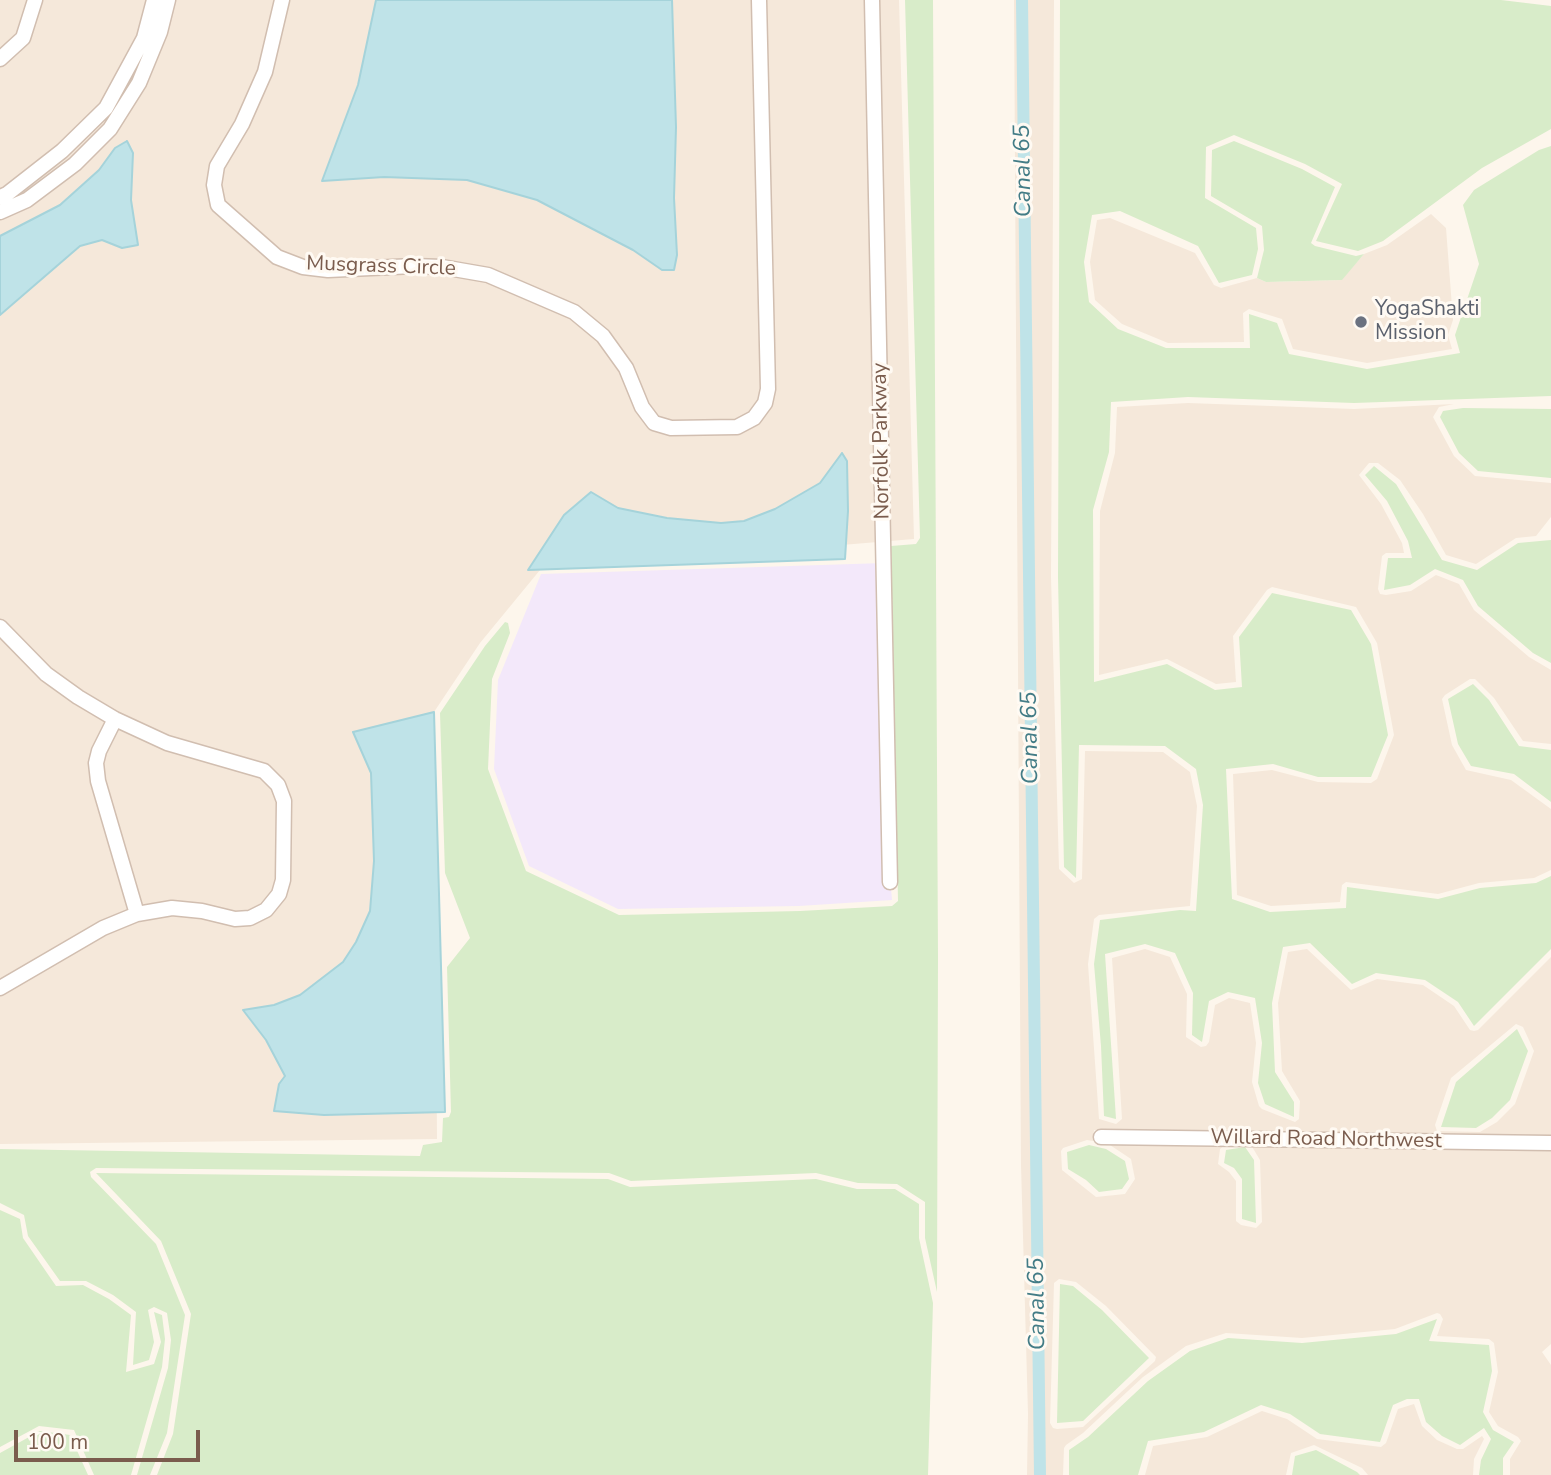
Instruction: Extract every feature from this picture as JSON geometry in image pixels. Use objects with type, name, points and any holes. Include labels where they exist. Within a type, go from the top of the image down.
[{"type":"street","points":[[0,59],[23,38],[36,0]]},
{"type":"street","points":[[0,197],[62,151],[106,108],[144,38],[154,0]]},
{"type":"street","points":[[0,212],[27,200],[75,164],[110,129],[139,83],[160,32],[169,0]]},
{"type":"street","name":"Musgrass Circle","points":[[282,0],[265,72],[242,124],[217,166],[214,185],[218,205],[277,257],[303,267],[328,270],[414,265],[442,267],[488,275],[574,313],[603,336],[626,368],[642,407],[654,423],[671,428],[737,427],[754,418],[765,404],[768,389],[759,0]]},
{"type":"street","name":"Norfolk Parkway","points":[[872,0],[890,882]]},
{"type":"street","points":[[0,627],[47,674],[115,719],[167,743],[264,771],[278,785],[284,801],[283,880],[279,894],[266,909],[250,918],[242,919],[172,908],[137,914],[103,928],[0,988]]},
{"type":"street","points":[[115,719],[99,751],[96,763],[98,781],[137,914]]},
{"type":"street","name":"Willard Road Northwest","points":[[1101,1137],[1551,1143]]},
{"type":"shaded area","points":[[0,0],[899,0],[914,539],[540,570],[480,643],[434,712],[437,1139],[0,1144]]},
{"type":"shaded area","points":[[1014,0],[1054,0],[1051,577],[1059,869],[1074,883],[1082,879],[1085,751],[1163,752],[1190,772],[1197,806],[1190,906],[1099,915],[1094,919],[1088,964],[1099,1119],[1116,1124],[1122,1119],[1112,958],[1145,949],[1170,957],[1187,994],[1186,1037],[1201,1047],[1209,1042],[1215,1005],[1229,998],[1250,1003],[1256,1043],[1252,1082],[1259,1106],[1295,1122],[1299,1119],[1300,1101],[1282,1071],[1278,1003],[1288,952],[1307,949],[1351,990],[1377,979],[1423,985],[1454,1006],[1470,1030],[1474,1031],[1551,957],[1551,1136],[1094,1130],[1093,1141],[1087,1140],[1063,1148],[1062,1170],[1096,1197],[1125,1194],[1135,1179],[1131,1159],[1107,1143],[1225,1145],[1220,1149],[1218,1164],[1236,1181],[1236,1221],[1241,1225],[1256,1228],[1262,1222],[1260,1160],[1251,1145],[1551,1149],[1551,1344],[1542,1352],[1551,1365],[1551,1475],[1510,1475],[1510,1459],[1521,1441],[1498,1426],[1489,1412],[1498,1372],[1494,1343],[1489,1339],[1437,1336],[1443,1319],[1437,1313],[1395,1329],[1302,1338],[1226,1333],[1186,1346],[1143,1377],[1083,1433],[1066,1445],[1063,1475],[1027,1475],[1028,1414],[1021,1165]],"holes":[[[1516,1024],[1523,1027],[1534,1051],[1515,1104],[1497,1122],[1480,1132],[1437,1131],[1435,1125],[1451,1078]],[[1059,1279],[1076,1282],[1106,1306],[1156,1357],[1155,1361],[1083,1427],[1057,1429],[1050,1423],[1054,1283]]]},
{"type":"shaded area","points":[[1431,214],[1446,228],[1453,320],[1448,335],[1452,349],[1367,363],[1293,349],[1282,319],[1249,309],[1243,313],[1244,342],[1168,343],[1122,324],[1095,300],[1090,262],[1097,220],[1110,218],[1195,253],[1214,285],[1221,288],[1257,278],[1266,282],[1341,280],[1364,254],[1387,245]]},
{"type":"shaded area","points":[[1188,403],[1354,409],[1454,404],[1439,407],[1433,417],[1454,456],[1475,476],[1551,483],[1551,517],[1536,536],[1516,538],[1476,564],[1446,555],[1400,480],[1378,463],[1369,463],[1359,475],[1381,504],[1402,543],[1404,553],[1386,553],[1382,556],[1378,589],[1380,594],[1411,591],[1436,575],[1459,584],[1474,610],[1529,657],[1551,670],[1551,744],[1523,741],[1494,698],[1475,679],[1470,679],[1442,699],[1452,745],[1466,770],[1511,780],[1551,809],[1551,870],[1534,878],[1479,883],[1438,894],[1346,882],[1342,885],[1340,902],[1271,906],[1237,895],[1233,774],[1272,770],[1318,782],[1371,783],[1377,779],[1394,735],[1377,643],[1356,607],[1272,587],[1233,636],[1236,682],[1216,684],[1167,659],[1099,675],[1100,511],[1115,453],[1117,407]]},
{"type":"shaded area","points":[[884,563],[892,900],[799,906],[618,909],[529,866],[494,769],[498,680],[541,574]]},
{"type":"shaded area","points":[[1414,1404],[1422,1426],[1437,1440],[1463,1449],[1482,1436],[1484,1439],[1474,1459],[1473,1475],[1368,1475],[1362,1468],[1314,1445],[1291,1453],[1286,1475],[1145,1475],[1153,1446],[1207,1437],[1262,1411],[1287,1419],[1317,1439],[1381,1447],[1386,1443],[1398,1409]]},
{"type":"green space","points":[[905,0],[933,0],[937,1292],[925,1238],[925,1202],[897,1184],[858,1183],[816,1173],[631,1181],[609,1173],[96,1168],[90,1172],[91,1177],[156,1244],[185,1315],[167,1433],[150,1475],[137,1475],[168,1368],[171,1340],[167,1313],[154,1307],[148,1310],[154,1342],[149,1360],[133,1365],[136,1312],[113,1295],[86,1281],[60,1281],[28,1236],[24,1215],[0,1203],[0,1149],[420,1156],[423,1145],[442,1142],[443,1118],[449,1117],[451,1112],[447,967],[470,938],[445,873],[440,713],[485,646],[505,622],[508,623],[510,633],[492,679],[488,769],[526,871],[619,915],[800,911],[892,906],[898,901],[891,546],[916,544],[920,538]]},
{"type":"green space","points":[[1060,0],[1501,0],[1551,6],[1551,129],[1482,168],[1383,241],[1358,251],[1316,241],[1342,184],[1305,164],[1234,135],[1206,147],[1205,198],[1256,228],[1258,249],[1252,275],[1219,283],[1198,246],[1120,211],[1092,215],[1084,262],[1089,302],[1118,329],[1166,348],[1250,348],[1249,314],[1277,323],[1289,354],[1367,369],[1460,353],[1455,335],[1479,264],[1463,205],[1474,190],[1539,150],[1551,146],[1551,396],[1354,403],[1188,397],[1111,402],[1109,452],[1093,510],[1094,682],[1167,664],[1215,690],[1242,687],[1239,637],[1272,593],[1351,610],[1371,644],[1388,735],[1371,777],[1318,777],[1273,764],[1226,769],[1232,899],[1270,912],[1346,908],[1347,887],[1438,899],[1480,888],[1536,883],[1551,876],[1551,949],[1474,1026],[1458,1002],[1425,980],[1376,973],[1352,984],[1310,943],[1283,947],[1272,1003],[1275,1072],[1294,1102],[1294,1117],[1265,1104],[1258,1083],[1262,1043],[1255,998],[1228,992],[1209,1001],[1202,1042],[1192,1035],[1193,993],[1175,953],[1145,944],[1105,954],[1116,1119],[1104,1116],[1094,964],[1100,920],[1180,910],[1196,911],[1203,805],[1196,769],[1165,746],[1079,745],[1076,878],[1064,867],[1058,577]]},
{"type":"green space","points":[[1234,141],[1302,169],[1335,187],[1311,243],[1356,256],[1364,254],[1342,280],[1266,282],[1257,278],[1264,250],[1262,226],[1211,196],[1212,150]]},
{"type":"green space","points":[[1463,408],[1551,409],[1551,478],[1478,471],[1459,453],[1440,417],[1443,411]]},
{"type":"green space","points":[[1374,466],[1396,484],[1442,560],[1477,570],[1518,543],[1551,540],[1551,663],[1533,653],[1478,606],[1463,580],[1435,569],[1410,585],[1384,590],[1388,558],[1412,558],[1408,541],[1387,501],[1365,475]]},
{"type":"green space","points":[[1473,684],[1489,700],[1519,746],[1551,750],[1551,802],[1514,774],[1471,766],[1458,744],[1448,699]]},
{"type":"green space","points":[[1517,1029],[1528,1051],[1510,1100],[1492,1118],[1476,1128],[1441,1127],[1456,1082]]},
{"type":"green space","points":[[1089,1145],[1106,1149],[1125,1161],[1129,1179],[1122,1189],[1099,1192],[1068,1169],[1067,1152]]},
{"type":"green space","points":[[1245,1147],[1254,1160],[1256,1223],[1242,1219],[1242,1179],[1234,1168],[1224,1163],[1226,1150]]},
{"type":"green space","points":[[96,1173],[608,1179],[630,1187],[816,1179],[857,1189],[895,1189],[919,1204],[919,1238],[933,1303],[928,1475],[157,1475],[173,1434],[191,1314],[161,1241]]},
{"type":"green space","points":[[0,1210],[20,1219],[23,1238],[56,1286],[83,1285],[131,1315],[126,1372],[154,1364],[161,1342],[154,1312],[162,1315],[165,1339],[162,1367],[131,1475],[94,1475],[74,1430],[39,1426],[0,1447]]},
{"type":"green space","points":[[1060,1284],[1073,1286],[1102,1310],[1149,1358],[1083,1421],[1057,1423]]},
{"type":"green space","points":[[1437,1319],[1429,1341],[1489,1345],[1492,1371],[1483,1412],[1493,1430],[1514,1442],[1503,1458],[1503,1475],[1479,1475],[1481,1460],[1491,1439],[1484,1428],[1460,1445],[1442,1436],[1426,1422],[1419,1399],[1407,1399],[1393,1405],[1380,1442],[1320,1434],[1290,1414],[1261,1405],[1204,1432],[1148,1441],[1138,1475],[1069,1475],[1069,1450],[1088,1437],[1148,1381],[1190,1351],[1228,1338],[1302,1343],[1396,1334]]},
{"type":"green space","points":[[40,1431],[70,1435],[88,1475],[0,1475],[0,1453]]},
{"type":"green space","points":[[1316,1450],[1360,1475],[1292,1475],[1295,1456]]},
{"type":"water","points":[[376,0],[672,0],[677,255],[674,270],[662,270],[633,250],[537,200],[467,180],[384,177],[322,181],[358,85]]},
{"type":"water","points":[[127,141],[133,153],[131,200],[138,245],[122,248],[102,240],[80,246],[0,315],[0,236],[60,205],[99,170],[115,148]]},
{"type":"water","points":[[842,453],[847,461],[845,559],[528,570],[564,515],[591,492],[618,508],[667,518],[721,523],[744,521],[775,509],[820,483]]},
{"type":"water","points":[[434,712],[445,1112],[324,1115],[274,1111],[279,1084],[285,1076],[266,1040],[243,1010],[274,1005],[300,995],[343,962],[356,942],[370,911],[374,861],[371,773],[353,732]]},
{"type":"waterway","name":"Canal 65","points":[[1022,0],[1040,1475]]},
{"type":"place","name":"YogaShakti Mission","points":[[1361,322]]}]
